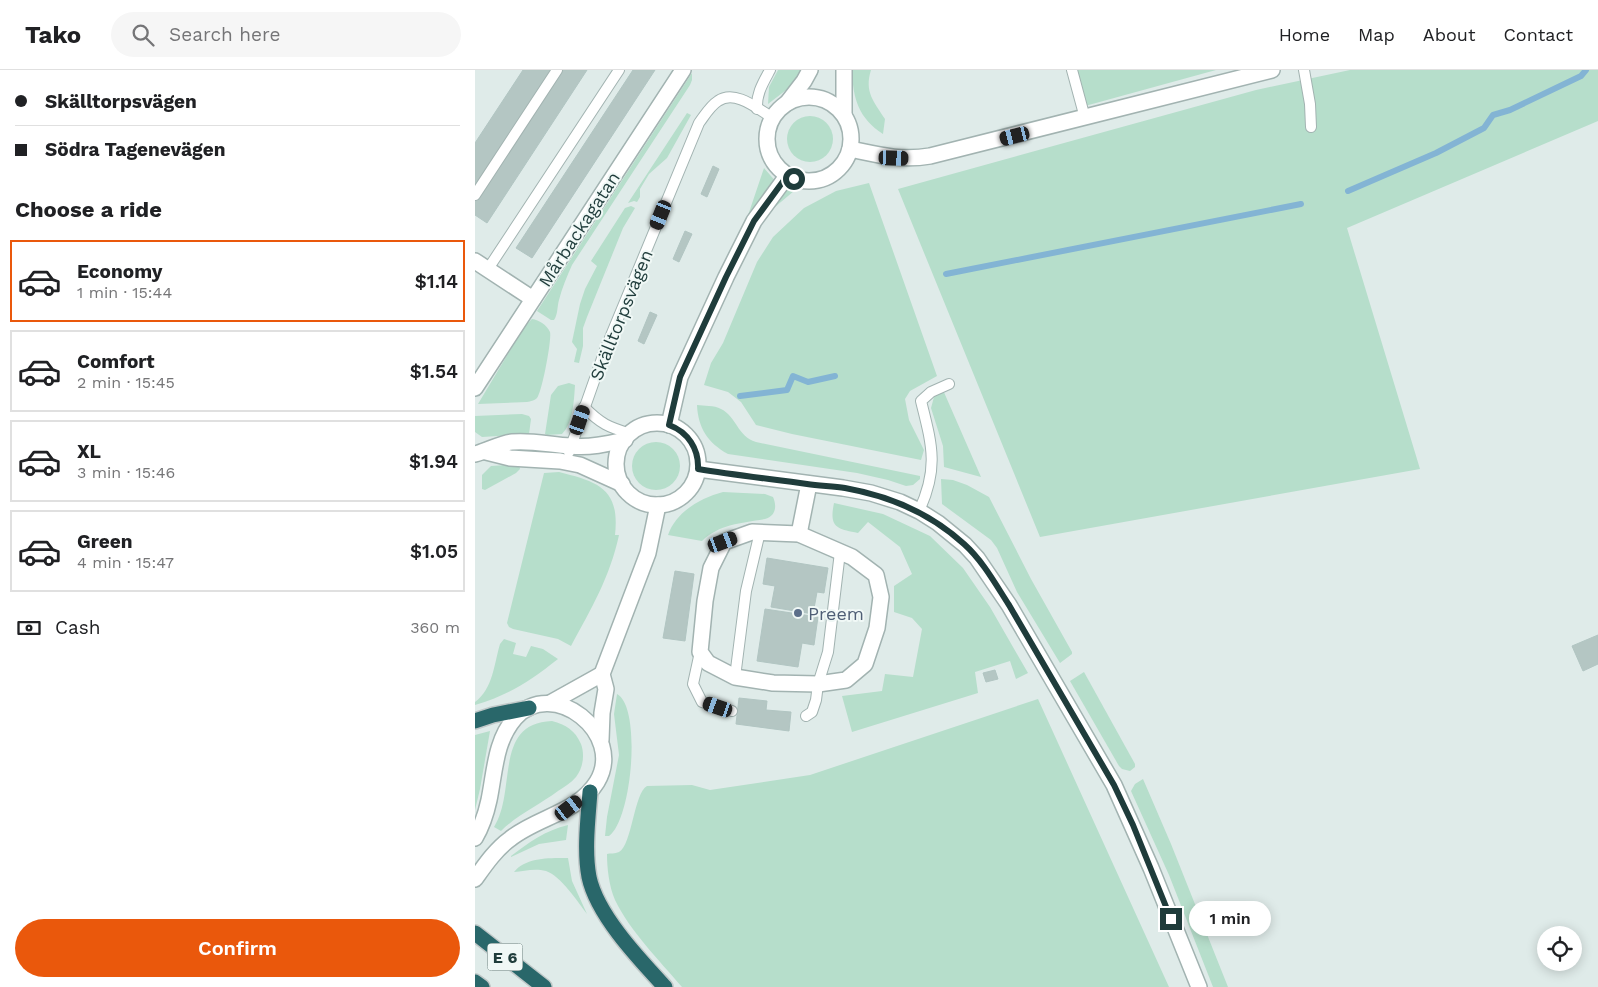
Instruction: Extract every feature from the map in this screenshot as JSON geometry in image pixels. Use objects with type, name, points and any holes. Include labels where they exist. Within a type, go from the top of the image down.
[{"type":"highway","points":[[475,721],[493,715],[529,708]]},
{"type":"highway","points":[[590,792],[587,846],[589,877],[599,905],[623,939],[665,987]]},
{"type":"highway","name":"E 6","points":[[475,934],[544,987]]},
{"type":"highway","name":"E 6","points":[[475,982],[481,987]]},
{"type":"street","name":"Mårbackagatan","points":[[475,388],[683,70]]},
{"type":"street","points":[[787,103],[801,98],[815,98],[834,105],[844,115],[850,128],[848,156],[839,169],[826,178],[818,181],[802,181],[787,176],[775,164],[768,150],[767,133],[773,118],[804,81],[810,70]]},
{"type":"street","points":[[844,70],[844,115]]},
{"type":"street","points":[[850,149],[894,158],[912,159],[945,153],[1272,70]]},
{"type":"street","points":[[669,425],[680,377],[726,277],[754,221],[787,176]]},
{"type":"street","points":[[475,261],[533,299]]},
{"type":"street","points":[[653,424],[669,425],[681,432],[691,442],[697,455],[698,469],[693,483],[685,495],[672,502],[650,505],[637,500],[626,490],[617,469],[617,462],[621,446],[637,429],[653,424]]},
{"type":"street","points":[[481,453],[510,442],[540,442],[571,446],[602,445],[628,437]]},
{"type":"street","points":[[481,453],[580,465],[622,484]]},
{"type":"street","points":[[698,469],[871,493],[900,502],[919,511],[965,545],[977,558],[1009,605],[1114,785],[1133,825],[1199,987]]},
{"type":"street","points":[[799,534],[809,484]]},
{"type":"street","points":[[475,879],[490,859],[509,839],[539,821],[569,808],[590,792],[598,780],[603,765],[601,713],[606,689],[602,674],[648,552],[658,505]]},
{"type":"street","points":[[752,532],[759,532],[799,534],[852,557],[876,576],[881,597],[877,628],[865,664],[846,680],[818,684],[773,683],[735,677],[708,664],[700,652],[705,601],[711,568],[723,542],[752,532]]},
{"type":"street","points":[[550,703],[602,674]]},
{"type":"street","points":[[475,838],[482,825],[489,801],[496,756],[501,740],[517,716],[541,703],[565,707],[579,714],[590,724],[601,740]]},
{"type":"lane","points":[[475,195],[557,70]]},
{"type":"lane","points":[[488,270],[619,70]]},
{"type":"lane","points":[[757,109],[756,100],[759,91],[770,70]]},
{"type":"lane","points":[[1072,70],[1085,118]]},
{"type":"lane","points":[[1304,70],[1310,104],[1311,127]]},
{"type":"lane","name":"Skälltorpsvägen","points":[[565,462],[605,350],[699,123],[711,107],[726,97],[734,97],[773,118]]},
{"type":"lane","points":[[919,511],[927,494],[932,471],[932,453],[921,401],[931,392],[949,384]]},
{"type":"lane","points":[[584,406],[598,421],[628,437]]},
{"type":"lane","points":[[735,677],[746,591],[759,532]]},
{"type":"lane","points":[[806,716],[812,712],[828,652],[841,552]]},
{"type":"lane","points":[[700,652],[693,684],[702,702],[732,711]]},
{"type":"green space","points":[[778,70],[803,70],[790,87],[768,104],[769,87]]},
{"type":"green space","points":[[852,70],[871,70],[869,91],[885,119],[883,134],[868,121],[859,107],[854,90]]},
{"type":"green space","points":[[1076,70],[1216,70],[1085,106]]},
{"type":"green space","points":[[1350,70],[1598,70],[1598,121],[1347,228],[1420,469],[1040,537],[898,189],[1256,90]]},
{"type":"green space","points":[[692,73],[690,85],[572,265],[558,303],[557,313],[554,320],[551,320],[537,311]]},
{"type":"green space","points":[[687,113],[691,115],[667,158],[649,174],[640,189],[640,197],[637,202],[628,203]]},
{"type":"green space","points":[[805,116],[815,116],[829,126],[833,139],[829,152],[823,158],[815,162],[805,162],[791,152],[787,144],[787,134],[797,120]]},
{"type":"green space","points":[[764,168],[777,183],[794,191],[769,212],[738,245]]},
{"type":"green space","points":[[869,183],[937,376],[910,391],[905,399],[909,420],[924,450],[921,460],[756,425],[741,402],[728,392],[704,385],[711,363],[723,343],[757,262],[773,237],[804,208],[836,191]]},
{"type":"green space","points":[[631,206],[635,208],[623,228],[583,328],[583,346],[579,363],[574,362],[577,349],[572,342],[580,304],[585,289],[597,266],[591,261],[625,208]]},
{"type":"green space","points":[[532,319],[543,323],[550,332],[546,365],[537,398],[527,402],[478,404],[524,327]]},
{"type":"green space","points":[[569,383],[575,385],[569,424],[562,434],[547,435],[545,434],[551,395],[558,386]]},
{"type":"green space","points":[[943,390],[981,477],[944,467],[943,446],[931,408],[934,397]]},
{"type":"green space","points":[[697,405],[712,406],[726,412],[745,435],[756,442],[920,476],[920,479],[913,485],[906,486],[857,473],[728,454],[715,445],[705,434],[699,421]]},
{"type":"green space","points":[[522,414],[529,416],[531,419],[529,434],[482,437],[475,432],[475,416]]},
{"type":"green space","points":[[651,442],[661,442],[673,449],[680,461],[680,471],[673,483],[661,490],[651,490],[643,486],[636,479],[632,471],[632,461],[636,453],[643,446]]},
{"type":"green space","points":[[519,464],[520,469],[516,473],[485,490],[482,489],[482,475],[491,466]]},
{"type":"green space","points":[[559,472],[596,484],[604,490],[610,497],[614,507],[616,519],[615,535],[619,535],[605,579],[593,606],[571,646],[558,639],[513,629],[507,623],[544,473]]},
{"type":"green space","points":[[941,479],[953,480],[967,485],[989,497],[1031,579],[1072,652],[1060,663],[1017,592],[997,548],[991,540],[942,504]]},
{"type":"green space","points":[[723,492],[765,494],[773,497],[775,510],[769,518],[723,528],[702,541],[668,535],[677,519],[690,507],[706,498]]},
{"type":"green space","points":[[834,503],[883,514],[930,536],[963,568],[990,607],[1028,673],[1016,679],[1010,661],[975,672],[978,693],[852,732],[842,696],[882,691],[885,674],[913,677],[922,629],[912,618],[894,612],[894,586],[912,574],[900,547],[868,522],[858,533],[836,526],[833,517]]},
{"type":"green space","points":[[504,639],[516,643],[513,654],[526,657],[531,646],[543,649],[558,659],[519,686],[498,697],[475,705],[475,702],[486,690],[500,644]]},
{"type":"green space","points":[[1084,672],[1135,764],[1135,767],[1130,771],[1119,766],[1070,681]]},
{"type":"green space","points":[[617,694],[625,703],[630,719],[632,740],[631,764],[628,787],[617,826],[609,836],[605,836],[619,755],[614,714]]},
{"type":"green space","points":[[1038,699],[1169,987],[682,987],[637,934],[615,900],[611,889],[607,854],[617,853],[623,847],[627,840],[639,798],[647,786],[692,785],[710,790],[810,775]]},
{"type":"green space","points":[[552,721],[562,724],[579,739],[583,753],[580,770],[570,783],[521,815],[501,831],[494,827],[501,812],[509,761],[514,746],[521,733],[534,725]]},
{"type":"green space","points":[[490,731],[480,789],[475,810],[475,735]]},
{"type":"green space","points":[[1143,779],[1228,987],[1213,987],[1169,875],[1131,791],[1135,784]]},
{"type":"green space","points":[[568,825],[566,840],[539,844],[511,857],[517,851],[552,830]]},
{"type":"green space","points":[[546,858],[568,858],[572,881],[587,914],[569,890],[552,874],[538,870],[514,872],[525,863],[532,861]]},
{"type":"building","points":[[523,70],[587,70],[487,223],[475,215],[475,143]]},
{"type":"building","points":[[633,70],[655,70],[532,258],[516,248]]},
{"type":"building","points":[[713,166],[719,169],[707,197],[701,194]]},
{"type":"building","points":[[685,231],[692,234],[679,262],[673,259]]},
{"type":"building","points":[[650,312],[657,315],[644,344],[638,341]]},
{"type":"building","points":[[767,558],[828,568],[824,593],[817,592],[813,614],[771,607],[775,586],[763,584]]},
{"type":"building","points":[[675,571],[694,574],[685,641],[663,638]]},
{"type":"building","points":[[765,609],[818,617],[814,645],[802,643],[798,667],[757,661]]},
{"type":"building","points":[[1598,635],[1598,664],[1583,671],[1572,646]]},
{"type":"building","points":[[995,670],[998,679],[986,682],[983,673]]},
{"type":"building","points":[[739,698],[767,701],[766,710],[791,712],[789,731],[736,724]]},
{"type":"waterway","points":[[1348,191],[1436,153],[1484,128],[1493,115],[1510,110],[1581,76],[1586,70]]},
{"type":"waterway","points":[[946,274],[1301,204]]},
{"type":"waterway","points":[[740,396],[787,390],[793,376],[808,382],[835,376]]},
{"type":"place","name":"Preem","points":[[798,613]]},
{"type":"route","points":[[794,179],[787,176],[754,221],[680,377],[669,425],[687,436],[695,448],[698,469],[871,493],[900,502],[919,511],[938,523],[965,545],[977,558],[1009,605],[1114,785],[1133,825],[1171,919]]}]
